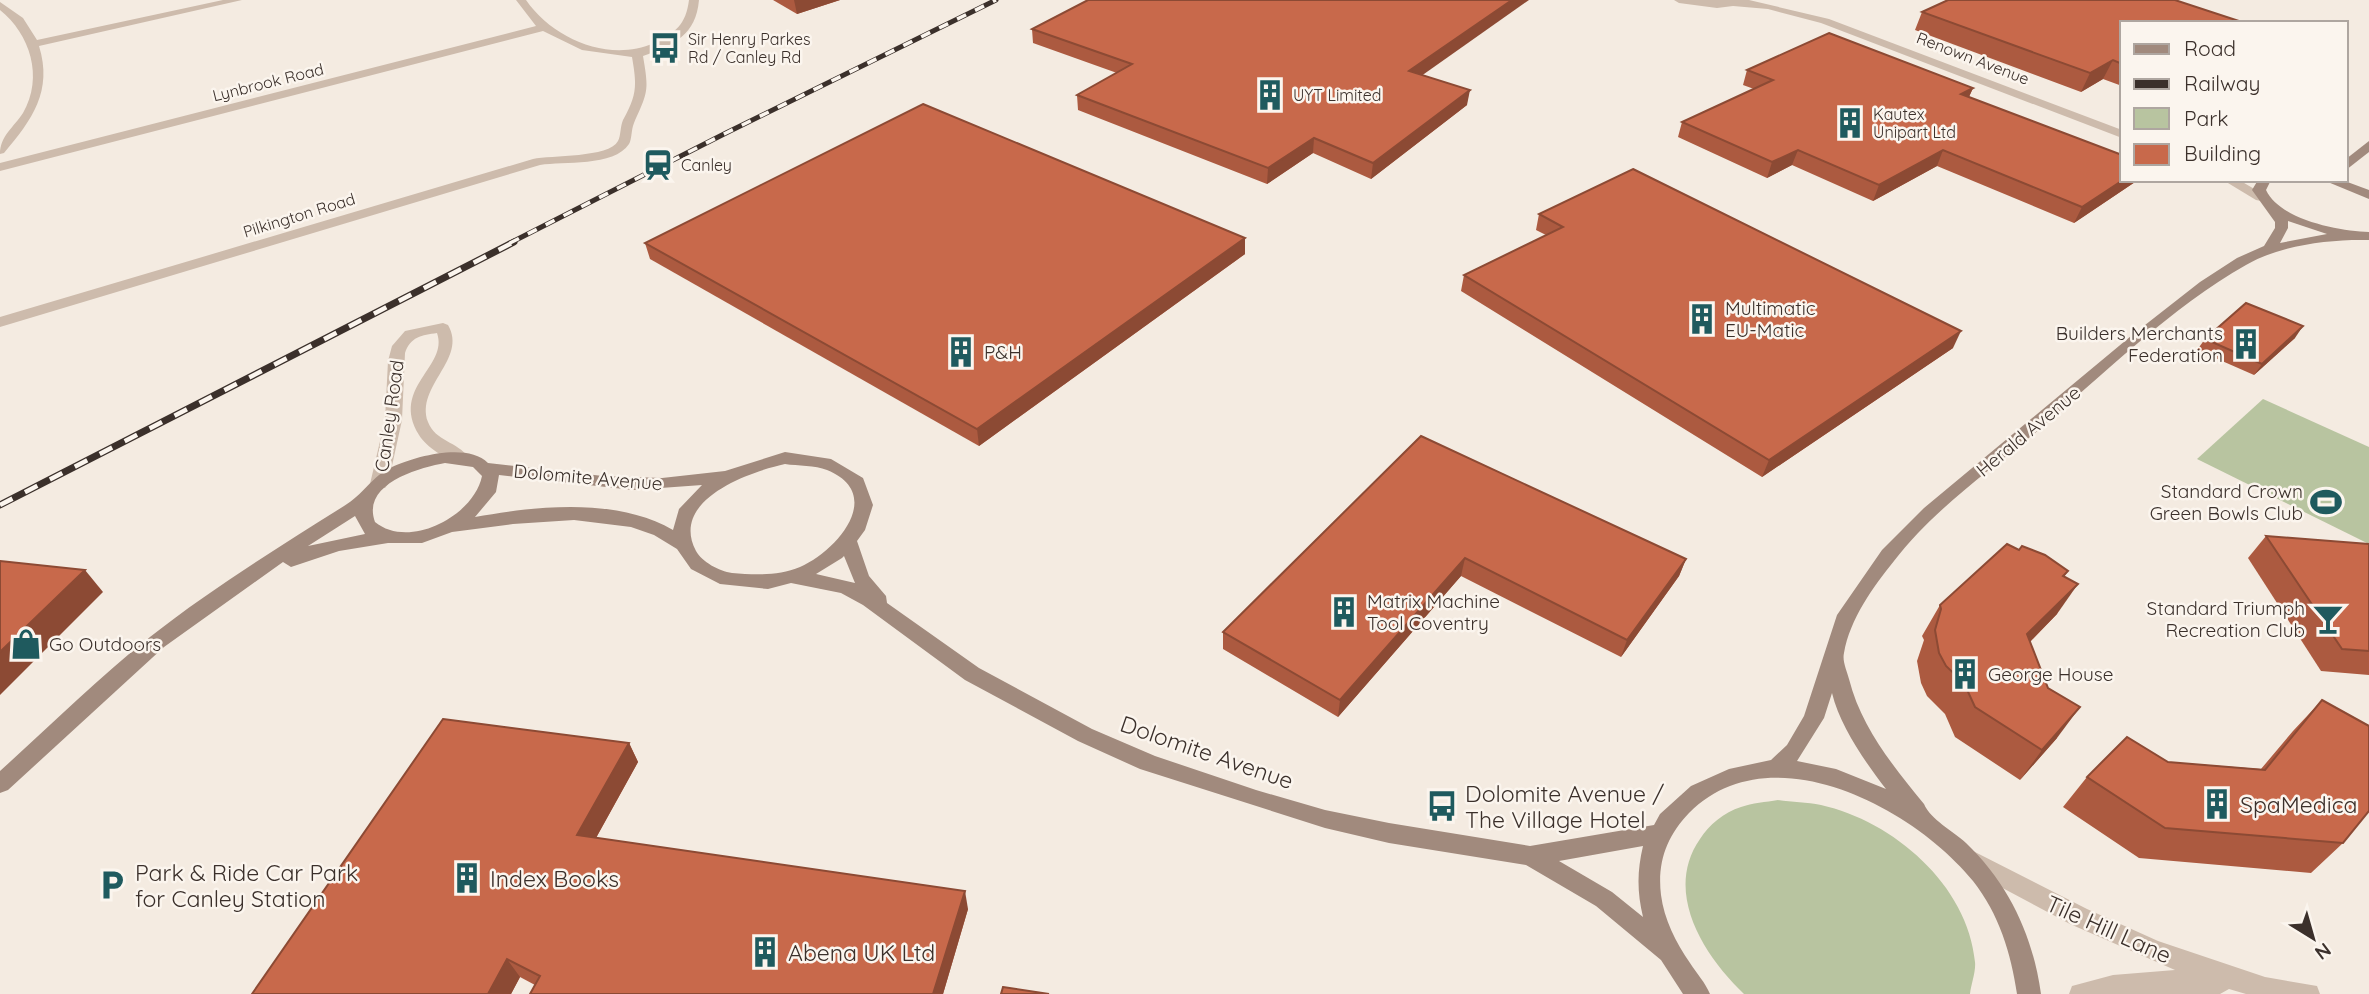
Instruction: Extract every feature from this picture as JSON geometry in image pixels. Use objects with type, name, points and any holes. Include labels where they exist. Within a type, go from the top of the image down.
[{"type":"street","points":[[34,44],[237,0]]},
{"type":"street","points":[[521,0],[544,27],[589,48],[637,54],[674,38],[688,27],[693,17],[694,0]]},
{"type":"street","points":[[1679,0],[1699,4],[1735,4],[1748,0]]},
{"type":"street","name":"Renown Avenue","points":[[1779,0],[1810,16],[2120,133]]},
{"type":"street","name":"Renown Avenue","points":[[1735,4],[1768,6],[1810,16]]},
{"type":"street","points":[[0,5],[22,24],[34,44],[38,74],[36,99],[29,113],[0,150]]},
{"type":"street","name":"Lynbrook Road","points":[[0,167],[544,27]]},
{"type":"street","name":"Pilkington Road","points":[[0,322],[545,160],[610,154],[624,142],[623,135],[643,90],[637,54]]},
{"type":"street","points":[[2348,164],[2369,145]]},
{"type":"street","points":[[2233,182],[2261,197],[2279,217],[2281,234],[2269,250]]},
{"type":"street","points":[[2261,197],[2259,190],[2265,182]]},
{"type":"street","points":[[2334,182],[2369,195]]},
{"type":"street","points":[[2273,208],[2304,224],[2345,235]]},
{"type":"street","name":"Herald Avenue","points":[[1776,769],[1794,751],[1814,718],[1844,620],[1888,555],[1930,512],[2155,323],[2242,261],[2269,250],[2345,235],[2369,236]]},
{"type":"street","name":"Canley Road","points":[[379,484],[387,461],[396,400],[399,348],[403,340],[415,332],[443,328],[447,334],[446,351],[422,390],[419,403],[420,423],[429,437],[460,457]]},
{"type":"street","points":[[0,784],[157,642],[366,501],[379,484],[410,465],[445,457],[460,457]]},
{"type":"street","name":"Dolomite Avenue","points":[[460,457],[471,459],[486,468],[637,483],[683,483],[730,473]]},
{"type":"street","points":[[785,458],[819,461],[845,471],[861,490],[865,510],[849,543],[827,561],[792,576],[753,582],[720,577],[696,563],[684,545],[684,522],[695,501],[730,473],[765,461],[785,458]]},
{"type":"street","points":[[434,533],[464,519],[485,500],[491,488],[491,477],[486,468]]},
{"type":"street","points":[[366,501],[363,511],[370,528],[392,537]]},
{"type":"street","name":"Dolomite Avenue","points":[[392,537],[434,533],[518,517],[592,516],[648,525],[667,532],[684,545]]},
{"type":"street","points":[[241,583],[307,552],[351,541],[392,537]]},
{"type":"street","name":"Dolomite Avenue","points":[[849,543],[861,578],[897,620]]},
{"type":"street","name":"Dolomite Avenue","points":[[792,576],[846,587],[870,600],[972,674],[1019,702],[1148,763],[1325,819],[1389,833],[1530,856]]},
{"type":"street","points":[[1833,654],[1845,705],[1878,763],[1922,820],[1960,855],[1997,897],[2014,931],[2026,969],[2029,994]]},
{"type":"street","points":[[1667,953],[1651,907],[1648,867],[1657,834],[1675,810],[1698,792],[1734,776],[1776,769],[1809,772],[1865,789],[1922,820]]},
{"type":"street","points":[[1530,856],[1657,834]]},
{"type":"street","name":"Tile Hill Lane","points":[[1960,855],[2019,888],[2117,935],[2181,962],[2264,988]]},
{"type":"street","points":[[1530,856],[1604,899],[1667,953],[1698,994]]},
{"type":"street","name":"Tile Hill Lane","points":[[2081,994],[2120,987],[2193,980],[2301,993]]},
{"type":"green space","name":"Standard Crown Green Bowls Club","points":[[2263,399],[2369,447],[2369,544],[2197,459]]},
{"type":"green space","points":[[1778,800],[1821,805],[1848,813],[1900,841],[1922,861],[1942,883],[1958,907],[1969,934],[1975,962],[1970,994],[1744,994],[1729,979],[1703,942],[1693,922],[1687,901],[1686,880],[1690,859],[1708,829],[1729,812]]},
{"type":"building","name":"UYT Limited","points":[[1088,0],[1512,0],[1409,71],[1470,90],[1373,163],[1314,138],[1268,168],[1077,95],[1132,64],[1032,29]]},
{"type":"building","points":[[1948,0],[2175,0],[2239,21],[2120,21],[2120,63],[2113,60],[2090,73],[1922,12]]},
{"type":"building","name":"Kautex Unipart Ltd","points":[[1829,33],[1973,88],[1961,94],[2120,154],[2120,182],[2082,207],[1943,150],[1879,185],[1798,150],[1772,162],[1682,122],[1773,80],[1747,70]]},
{"type":"building","name":"P&H","points":[[923,104],[1245,238],[977,429],[645,243]]},
{"type":"building","name":"Multimatic EU-Matic","points":[[1633,169],[1961,331],[1769,460],[1464,275],[1563,227],[1539,214]]},
{"type":"building","name":"Builders Merchants Federation","points":[[2246,303],[2303,326],[2262,364],[2205,339]]},
{"type":"building","name":"Matrix Machine Tool Coventry","points":[[1421,436],[1686,559],[1627,640],[1465,558],[1340,700],[1223,632]]},
{"type":"building","points":[[2266,536],[2369,544],[2369,651],[2342,649]]},
{"type":"building","name":"George House","points":[[2007,544],[2019,550],[2022,546],[2045,555],[2068,571],[2063,576],[2078,584],[2027,634],[2048,688],[2080,707],[2042,750],[1975,707],[1964,683],[1946,666],[1939,653],[1935,630],[1940,605]]},
{"type":"building","points":[[0,561],[85,570],[0,652]]},
{"type":"building","name":"SpaMedica","points":[[2322,700],[2369,726],[2369,811],[2343,843],[2165,828],[2087,777],[2127,737],[2168,762],[2265,770]]},
{"type":"building","points":[[443,719],[629,743],[577,835],[965,891],[933,994],[530,994],[540,976],[507,959],[488,994],[252,994]]},
{"type":"building","points":[[1003,987],[1049,994],[1001,994]]},
{"type":"railway","points":[[510,243],[996,0]]},
{"type":"railway","points":[[0,505],[514,242]]},
{"type":"place","name":"Sir Henry Parkes Rd / Canley Rd","points":[[665,48]]},
{"type":"place","name":"UYT Limited","points":[[1270,95]]},
{"type":"place","name":"Kautex Unipart Ltd","points":[[1850,123]]},
{"type":"place","name":"Canley","points":[[658,165]]},
{"type":"place","name":"Multimatic EU-Matic","points":[[1702,319]]},
{"type":"place","name":"Builders Merchants Federation","points":[[2246,344]]},
{"type":"place","name":"P&H","points":[[961,352]]},
{"type":"place","name":"Standard Crown Green Bowls Club","points":[[2326,502]]},
{"type":"place","name":"Matrix Machine Tool Coventry","points":[[1344,612]]},
{"type":"place","name":"Standard Triumph Recreation Club","points":[[2328,619]]},
{"type":"place","name":"Go Outdoors","points":[[26,644]]},
{"type":"place","name":"George House","points":[[1965,674]]},
{"type":"place","name":"SpaMedica","points":[[2217,804]]},
{"type":"place","name":"Dolomite Avenue / The Village Hotel","points":[[1442,806]]},
{"type":"place","name":"Index Books","points":[[467,878]]},
{"type":"place","name":"Park & Ride Car Park for Canley Station","points":[[112,885]]},
{"type":"place","name":"Abena UK Ltd","points":[[765,952]]}]
